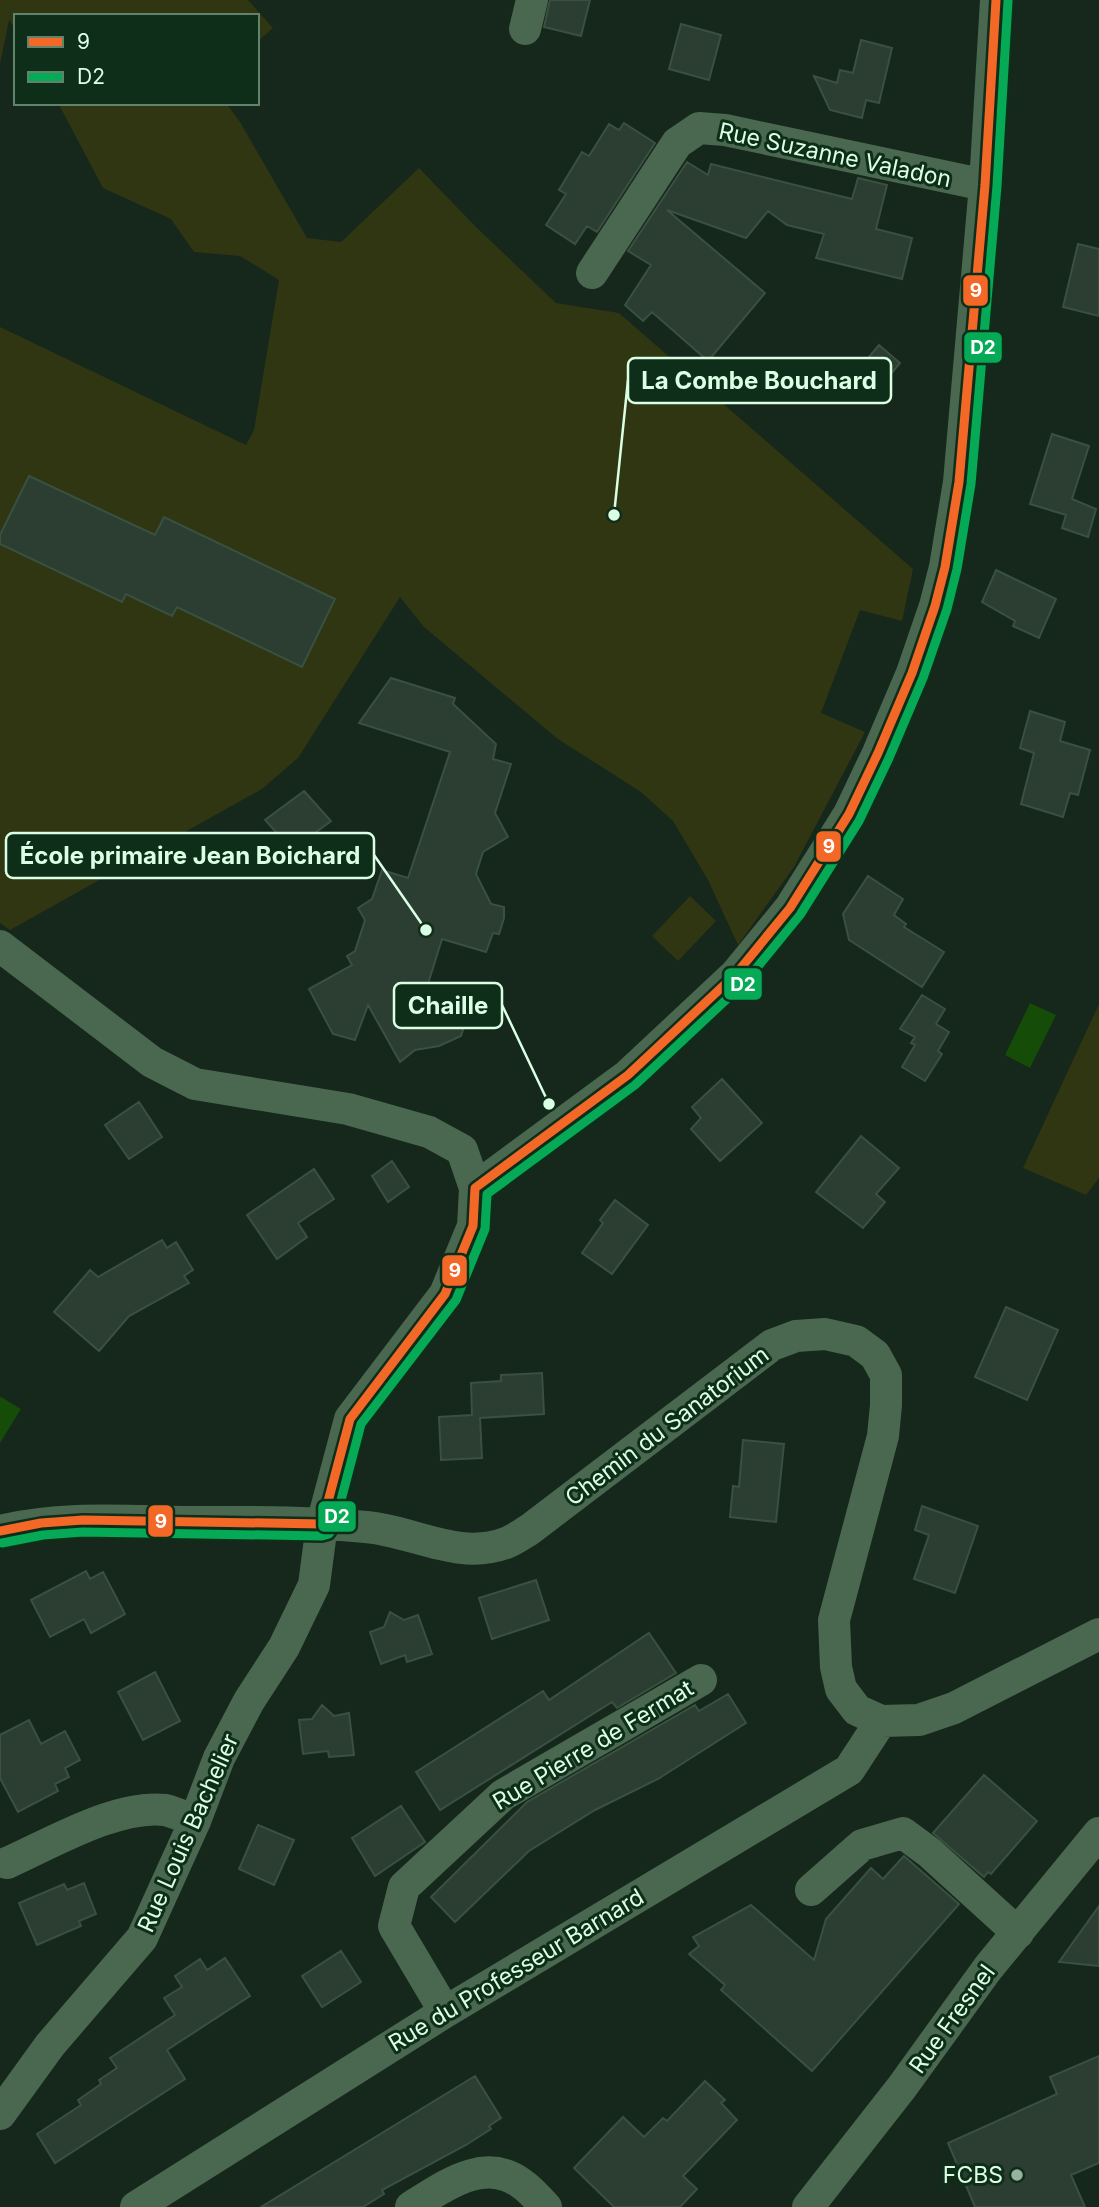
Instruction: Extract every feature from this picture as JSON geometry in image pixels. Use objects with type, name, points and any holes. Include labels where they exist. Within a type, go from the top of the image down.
[{"type":"street","points":[[0,946],[152,1062],[195,1084],[348,1109],[429,1132],[462,1150],[475,1188],[628,1075],[736,974],[790,908],[849,814],[912,673],[935,606],[945,567],[959,482],[985,185],[996,0]]},
{"type":"street","name":"Rue Suzanne Valadon","points":[[592,273],[677,143],[699,128],[725,130],[985,185]]},
{"type":"street","name":"Rue Louis Bachelier","points":[[0,2114],[50,2045],[142,1938],[195,1821],[219,1758],[284,1647],[314,1585],[322,1524],[350,1419],[445,1294],[473,1226],[475,1188]]},
{"type":"street","name":"Chemin du Sanatorium","points":[[0,1531],[41,1523],[83,1520],[322,1524],[368,1527],[405,1533],[456,1549],[482,1549],[507,1543],[529,1530],[772,1345],[796,1336],[825,1334],[856,1341],[875,1355],[886,1375],[883,1436],[834,1620],[836,1667],[841,1689],[857,1710],[881,1721]]},
{"type":"street","points":[[881,1721],[919,1720],[954,1708],[1099,1634]]},
{"type":"street","name":"Rue Pierre de Fermat","points":[[445,2012],[394,1926],[404,1886],[503,1795],[701,1680]]},
{"type":"street","name":"Rue du Professeur Barnard","points":[[136,2207],[445,2012],[849,1770],[881,1721]]},
{"type":"street","points":[[6,1863],[111,1816],[135,1810],[166,1810],[195,1821]]},
{"type":"street","points":[[811,1890],[862,1845],[903,1833],[930,1853],[1017,1933]]},
{"type":"street","name":"Rue Fresnel","points":[[808,2207],[902,2087],[988,1968],[1096,1841]]},
{"type":"street","points":[[411,2207],[462,2176],[494,2171],[521,2182],[546,2207]]},
{"type":"shaded area","points":[[0,0],[248,0],[273,28],[259,40],[259,14],[14,14],[14,27],[9,20],[0,64]]},
{"type":"shaded area","points":[[59,105],[227,105],[307,238],[341,242],[419,168],[556,303],[619,313],[913,569],[902,621],[860,610],[821,713],[865,732],[794,867],[738,945],[708,880],[673,821],[641,792],[558,739],[424,627],[400,597],[298,758],[262,789],[10,930],[0,923],[0,327],[246,445],[254,430],[279,280],[240,256],[194,252],[171,219],[103,188]]},
{"type":"shaded area","points":[[690,896],[716,921],[678,961],[652,936]]},
{"type":"shaded area","points":[[1030,1003],[1056,1015],[1030,1068],[1005,1055]]},
{"type":"shaded area","points":[[1099,1004],[1099,1178],[1086,1195],[1023,1168]]},
{"type":"shaded area","points":[[0,1398],[21,1409],[0,1443]]},
{"type":"building","points":[[550,0],[590,0],[581,36],[544,27]]},
{"type":"building","points":[[681,24],[721,35],[709,80],[669,69]]},
{"type":"building","points":[[861,40],[892,48],[879,103],[866,100],[862,118],[830,110],[814,76],[837,83],[840,70],[853,73]]},
{"type":"building","points":[[624,123],[655,143],[597,232],[587,226],[575,244],[546,225],[566,194],[559,190],[582,152],[589,156],[609,124],[619,130]]},
{"type":"building","points":[[687,162],[708,175],[711,164],[852,199],[858,178],[887,185],[876,229],[912,238],[902,279],[816,258],[824,234],[787,225],[768,211],[746,238],[667,210],[765,293],[708,361],[652,312],[643,321],[625,305],[651,265],[628,251]]},
{"type":"building","points":[[1078,244],[1099,249],[1099,316],[1063,307]]},
{"type":"building","points":[[879,345],[900,363],[880,387],[859,369]]},
{"type":"building","points":[[1052,434],[1089,446],[1072,499],[1096,509],[1088,537],[1062,528],[1066,515],[1030,504]]},
{"type":"building","points":[[29,476],[155,535],[164,517],[335,599],[302,667],[177,607],[172,616],[126,594],[122,602],[0,544],[0,535]]},
{"type":"building","points":[[996,570],[1056,599],[1039,638],[1013,626],[1015,621],[982,602]]},
{"type":"building","points":[[391,678],[455,698],[453,704],[496,744],[493,759],[511,764],[495,813],[508,837],[483,852],[476,874],[491,904],[504,907],[499,934],[493,933],[486,952],[442,939],[427,987],[472,1001],[461,1036],[439,1046],[415,1050],[400,1062],[368,1005],[355,1040],[333,1034],[309,989],[352,965],[347,956],[355,951],[365,920],[358,908],[372,899],[382,870],[408,878],[450,752],[359,723]]},
{"type":"building","points":[[1030,711],[1065,722],[1060,741],[1090,750],[1078,795],[1070,793],[1063,817],[1021,804],[1034,753],[1020,748]]},
{"type":"building","points":[[304,791],[331,821],[292,850],[265,820]]},
{"type":"building","points":[[868,876],[903,899],[894,915],[906,924],[904,927],[944,952],[922,987],[849,940],[843,914]]},
{"type":"building","points":[[922,995],[945,1009],[936,1024],[949,1032],[938,1051],[942,1054],[925,1081],[902,1067],[915,1045],[911,1043],[915,1037],[900,1029]]},
{"type":"building","points":[[722,1079],[762,1123],[720,1161],[691,1129],[701,1118],[692,1107]]},
{"type":"building","points":[[139,1102],[162,1137],[129,1159],[105,1125]]},
{"type":"building","points":[[861,1136],[899,1168],[876,1194],[885,1202],[863,1228],[816,1192]]},
{"type":"building","points":[[392,1161],[409,1187],[388,1202],[372,1176]]},
{"type":"building","points":[[314,1169],[334,1199],[298,1223],[307,1237],[277,1259],[247,1215]]},
{"type":"building","points":[[615,1200],[648,1225],[612,1274],[582,1253],[603,1223],[600,1220]]},
{"type":"building","points":[[162,1240],[167,1248],[176,1242],[193,1270],[184,1276],[189,1283],[129,1316],[99,1351],[54,1312],[90,1270],[98,1277]]},
{"type":"building","points":[[1006,1307],[1058,1330],[1027,1400],[975,1377]]},
{"type":"building","points":[[542,1373],[544,1414],[480,1418],[482,1458],[441,1460],[439,1417],[472,1415],[471,1383],[501,1381],[501,1375]]},
{"type":"building","points":[[743,1440],[784,1444],[776,1522],[730,1517],[733,1486],[739,1487]]},
{"type":"building","points":[[922,1506],[978,1526],[955,1593],[914,1579],[929,1535],[915,1530]]},
{"type":"building","points":[[86,1571],[90,1579],[103,1572],[125,1614],[91,1633],[84,1619],[50,1637],[31,1600]]},
{"type":"building","points":[[536,1580],[549,1620],[492,1639],[479,1598]]},
{"type":"building","points":[[390,1612],[404,1620],[418,1615],[432,1654],[407,1662],[405,1655],[381,1664],[370,1632],[384,1627]]},
{"type":"building","points":[[649,1633],[676,1673],[617,1708],[612,1702],[440,1810],[416,1772],[543,1691],[549,1700]]},
{"type":"building","points":[[155,1672],[180,1721],[143,1740],[118,1692]]},
{"type":"building","points":[[728,1694],[746,1723],[658,1779],[595,1810],[529,1851],[455,1922],[431,1897],[527,1802],[695,1705],[699,1711]]},
{"type":"building","points":[[322,1705],[334,1716],[349,1713],[354,1755],[329,1757],[328,1751],[303,1754],[299,1720],[312,1719]]},
{"type":"building","points":[[29,1720],[41,1744],[65,1731],[80,1760],[65,1768],[69,1777],[55,1784],[58,1791],[18,1812],[0,1778],[0,1735]]},
{"type":"building","points":[[984,1775],[1037,1821],[991,1874],[988,1872],[984,1877],[933,1833]]},
{"type":"building","points":[[401,1806],[425,1842],[375,1876],[352,1838]]},
{"type":"building","points":[[258,1825],[294,1840],[274,1885],[239,1869]]},
{"type":"building","points":[[904,1856],[959,1904],[812,2071],[721,1990],[725,1985],[689,1954],[699,1946],[693,1937],[751,1905],[814,1960],[826,1919],[871,1868],[883,1879]]},
{"type":"building","points":[[84,1883],[96,1914],[79,1921],[81,1926],[37,1945],[19,1903],[64,1884],[67,1890]]},
{"type":"building","points":[[1099,1906],[1099,1966],[1059,1962]]},
{"type":"building","points":[[341,1951],[361,1982],[322,2007],[302,1976]]},
{"type":"building","points":[[225,1958],[250,1996],[167,2050],[185,2079],[55,2163],[37,2134],[81,2105],[78,2100],[101,2084],[99,2080],[117,2068],[110,2058],[175,2015],[164,1998],[182,1987],[175,1976],[200,1959],[207,1970]]},
{"type":"building","name":"FCBS","points":[[1099,2056],[1099,2163],[1071,2175],[1085,2207],[975,2207],[948,2143],[1057,2094],[1050,2077]]},
{"type":"building","points":[[475,2076],[501,2118],[489,2126],[491,2129],[466,2145],[382,2190],[384,2194],[363,2207],[261,2207]]},
{"type":"building","points":[[705,2081],[725,2100],[721,2103],[737,2120],[683,2176],[697,2189],[680,2207],[614,2207],[574,2168],[623,2117],[644,2137],[663,2118],[667,2121]]},
{"type":"transit line","name":"9","points":[[322,1524],[350,1419],[445,1294],[473,1226],[475,1188],[628,1075],[736,974],[790,908],[849,814],[878,753],[912,673],[935,606],[945,567],[959,482],[985,185],[996,0]]},
{"type":"transit line","name":"D2","points":[[2,1543],[43,1535],[83,1532],[329,1534],[334,1527],[361,1424],[456,1300],[485,1229],[487,1194],[635,1085],[745,982],[800,915],[859,821],[889,758],[923,678],[947,609],[957,569],[971,484],[997,186],[1008,1]]},
{"type":"transit line","name":"9","points":[[0,1531],[41,1523],[83,1520],[322,1524]]},
{"type":"place","name":"La Combe Bouchard","points":[[614,515]]},
{"type":"place","name":"École primaire Jean Boichard","points":[[426,930]]},
{"type":"place","name":"Chaille","points":[[549,1104]]},
{"type":"place","name":"FCBS","points":[[1017,2175]]}]
